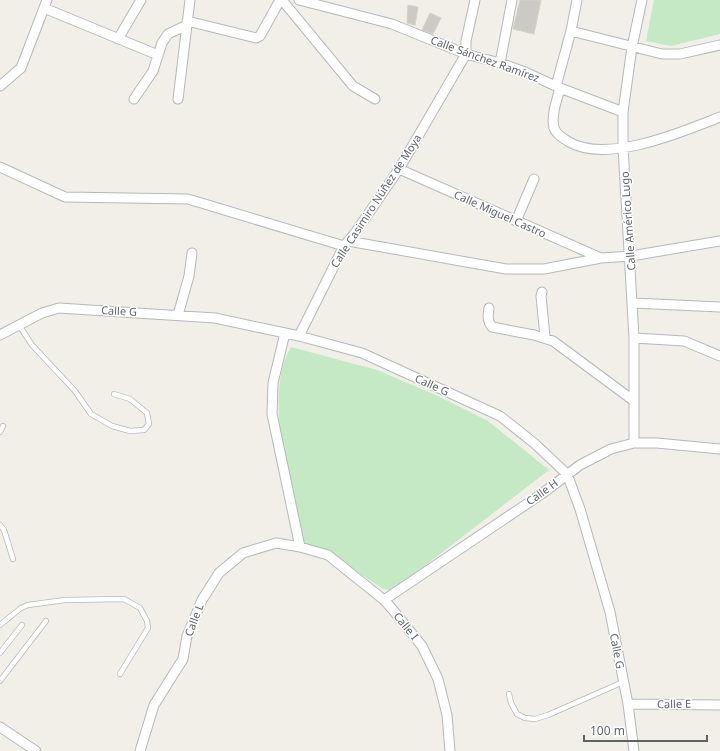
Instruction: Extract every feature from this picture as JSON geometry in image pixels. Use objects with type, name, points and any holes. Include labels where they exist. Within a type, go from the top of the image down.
[{"type":"street","points":[[118,39],[141,0]]},
{"type":"street","points":[[178,99],[190,0]]},
{"type":"street","points":[[134,99],[154,71],[162,43],[168,34],[187,23],[256,38],[260,36],[281,0],[353,86],[375,99]]},
{"type":"street","name":"Calle Sánchez Ramírez","points":[[299,0],[392,24],[466,54],[500,63],[623,112]]},
{"type":"street","name":"Calle Casimiro Núñez de Moya","points":[[299,336],[346,243],[399,169],[466,54],[466,41],[475,0]]},
{"type":"street","points":[[500,63],[512,0]]},
{"type":"street","points":[[577,0],[558,87],[554,114],[554,128],[563,139],[577,147],[596,150],[623,147],[665,138],[720,117]]},
{"type":"street","name":"Calle Américo Lugo","points":[[634,443],[633,303],[623,147],[623,112],[632,47],[642,0]]},
{"type":"street","points":[[0,86],[21,68],[46,4],[118,39],[158,55]]},
{"type":"street","points":[[571,31],[662,54],[680,54],[720,45]]},
{"type":"street","points":[[0,167],[65,197],[188,199],[346,243],[506,269],[544,268],[601,258],[631,256],[720,241]]},
{"type":"street","name":"Calle Miguel Castro","points":[[399,169],[601,258]]},
{"type":"street","points":[[516,221],[534,179]]},
{"type":"street","points":[[178,315],[189,276],[192,252]]},
{"type":"street","points":[[542,292],[541,296],[545,337]]},
{"type":"street","points":[[633,303],[720,307]]},
{"type":"street","name":"Calle G","points":[[0,335],[42,312],[59,308],[215,318],[299,336],[362,354],[500,416],[534,443],[567,474],[580,508],[610,612],[628,704],[634,751]]},
{"type":"street","points":[[489,308],[489,324],[492,327],[545,337],[563,347],[634,401]]},
{"type":"street","points":[[285,333],[273,383],[272,414],[300,547]]},
{"type":"street","points":[[634,338],[684,341],[720,356]]},
{"type":"street","name":"Calle H","points":[[384,600],[536,497],[580,465],[611,449],[634,443],[657,443],[720,449]]},
{"type":"street","name":"Calle L","points":[[140,751],[154,705],[183,659],[188,636],[202,600],[219,573],[243,554],[276,544],[300,547]]},
{"type":"street","name":"Calle I","points":[[300,547],[328,555],[384,600],[422,646],[438,679],[447,715],[450,751]]},
{"type":"street","name":"Calle E","points":[[628,704],[720,705]]},
{"type":"street","points":[[0,727],[36,751]]},
{"type":"lane","points":[[20,325],[32,346],[75,391],[91,414],[112,426],[130,431],[144,430],[149,424],[147,413],[130,399],[114,394]]},
{"type":"lane","points":[[0,432],[3,426]]},
{"type":"lane","points":[[0,525],[4,530],[13,559]]},
{"type":"lane","points":[[0,625],[21,608],[28,605],[65,600],[124,600],[140,608],[147,621],[148,628],[120,674]]},
{"type":"lane","points":[[0,681],[46,621]]},
{"type":"lane","points":[[0,653],[22,625]]},
{"type":"lane","points":[[509,694],[516,714],[525,718],[535,719],[548,715],[623,682]]},
{"type":"green space","points":[[654,0],[720,0],[720,34],[671,46],[646,41]]},
{"type":"green space","points":[[291,347],[377,370],[436,395],[488,421],[549,470],[392,591],[383,589],[331,554],[302,545],[286,472],[279,417],[279,391],[283,367]]},
{"type":"building","points":[[520,0],[541,0],[534,34],[513,29]]},
{"type":"building","points":[[408,5],[418,7],[415,25],[407,23]]},
{"type":"building","points":[[430,13],[441,18],[433,34],[422,30]]}]
